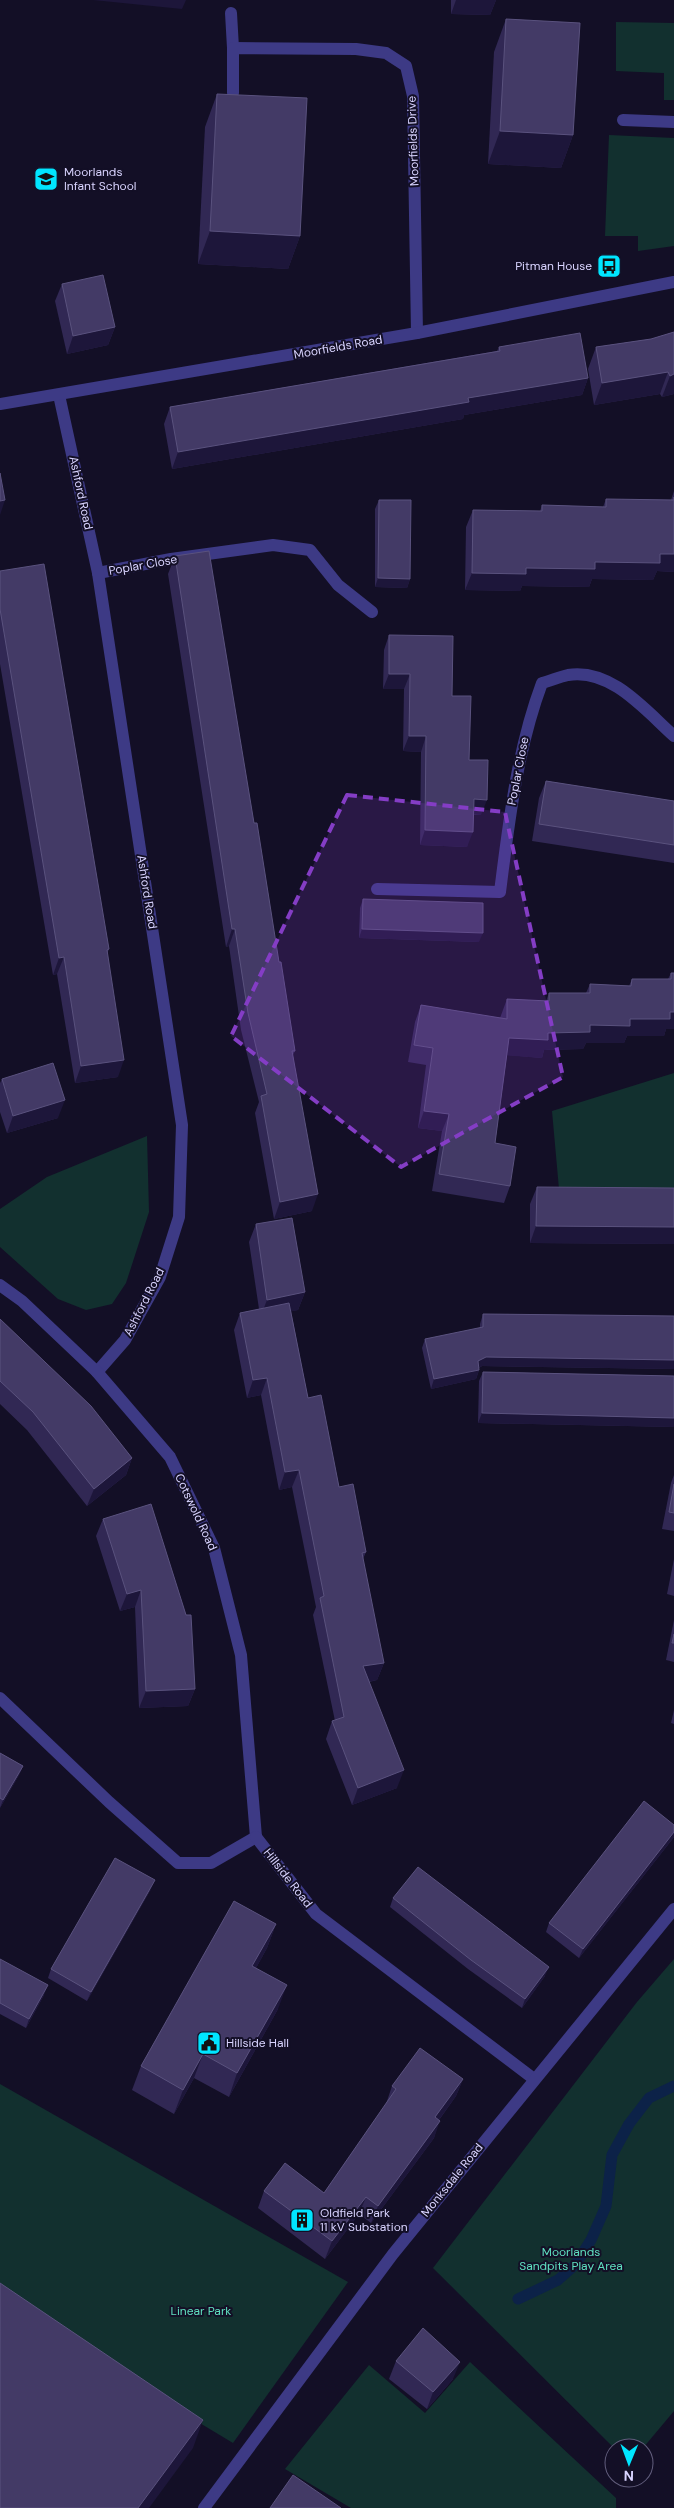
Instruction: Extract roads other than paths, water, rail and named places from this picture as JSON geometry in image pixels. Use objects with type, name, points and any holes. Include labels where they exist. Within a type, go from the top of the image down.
[{"type":"street","points":[[231,13],[233,93]]},
{"type":"street","name":"Moorfields Drive","points":[[233,48],[356,49],[386,53],[406,66],[413,96],[417,333]]},
{"type":"street","points":[[623,120],[674,122]]},
{"type":"street","name":"Moorfields Road","points":[[0,404],[417,333],[674,282]]},
{"type":"street","name":"Ashford Road","points":[[59,395],[98,573],[182,1125],[179,1216],[160,1277],[124,1340],[97,1372]]},
{"type":"street","name":"Poplar Close","points":[[98,573],[171,559],[273,545],[310,550],[338,585],[372,612]]},
{"type":"street","name":"Poplar Close","points":[[378,889],[500,892],[515,780],[528,721],[542,683],[569,675],[593,676],[619,687],[674,736]]},
{"type":"street","name":"Cotswold Road","points":[[0,1285],[22,1301],[97,1372],[170,1457],[214,1548],[241,1655],[256,1837]]},
{"type":"street","name":"Hillside Road","points":[[0,1698],[109,1802],[178,1863],[211,1863],[256,1837],[316,1914],[534,2078]]},
{"type":"street","name":"Monksdale Road","points":[[204,2508],[393,2254],[534,2078],[674,1908]]},
{"type":"waterway","points":[[518,2299],[558,2280],[575,2265],[591,2240],[606,2206],[612,2155],[629,2124],[649,2098],[674,2086]]},
{"type":"place","name":"Moorlands Infant School","points":[[46,179]]},
{"type":"place","name":"Pitman House","points":[[609,266]]},
{"type":"place","name":"Hillside Hall","points":[[209,2043]]},
{"type":"place","name":"Oldfield Park 11 kV Substation","points":[[302,2220]]},
{"type":"park label","name":"Moorlands Sandpits Play Area","points":[[571,2259]]},
{"type":"park label","name":"Linear Park","points":[[201,2311]]}]
